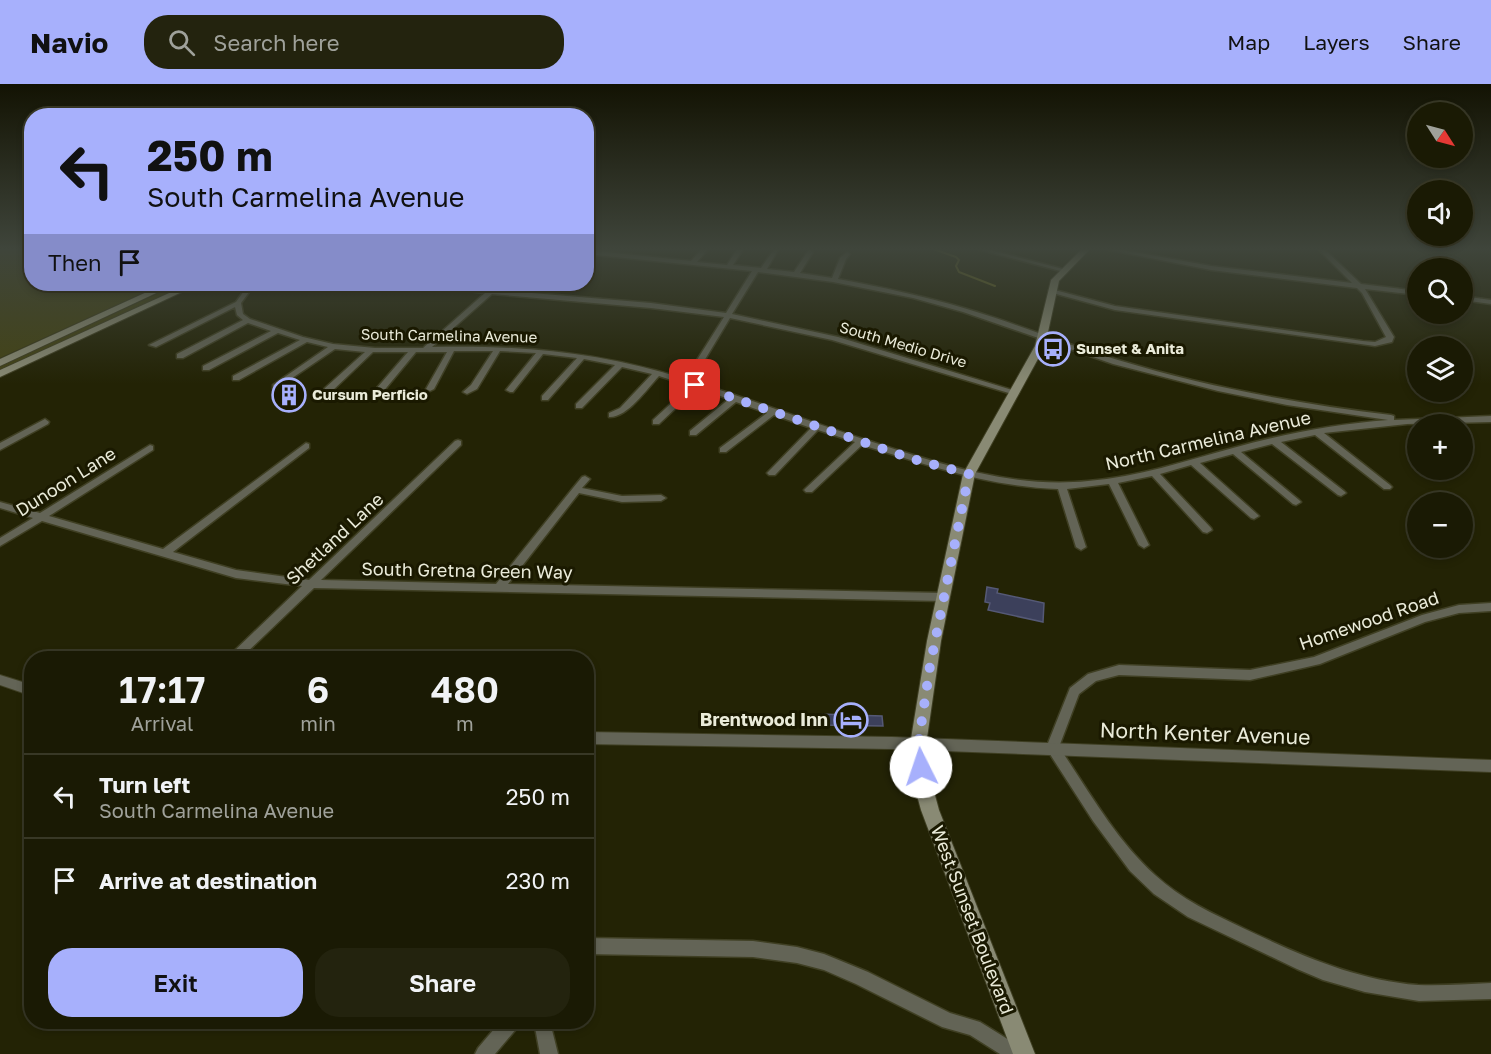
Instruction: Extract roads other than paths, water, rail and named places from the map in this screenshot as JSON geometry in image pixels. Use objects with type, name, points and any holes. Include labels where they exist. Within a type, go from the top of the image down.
[{"type":"main road","points":[[0,363],[153,293]]},
{"type":"main road","points":[[0,374],[175,293]]},
{"type":"main road","name":"West Sunset Boulevard","points":[[1023,1054],[930,810],[924,788],[918,746],[943,597],[969,474],[1040,346],[1051,293]]},
{"type":"street","points":[[153,345],[238,303],[245,293]]},
{"type":"street","points":[[424,350],[488,293]]},
{"type":"street","name":"South Medio Drive","points":[[492,293],[637,303],[729,315],[814,333],[1015,392]]},
{"type":"street","points":[[656,422],[691,383],[744,293]]},
{"type":"street","points":[[902,293],[957,307],[1165,376],[1315,409],[1407,420]]},
{"type":"street","points":[[1060,293],[1115,308],[1363,343],[1375,344],[1389,340],[1390,337],[1366,293]]},
{"type":"street","points":[[1473,300],[1491,302]]},
{"type":"street","points":[[238,303],[240,315],[248,320]]},
{"type":"street","points":[[180,356],[248,320]]},
{"type":"street","name":"South Carmelina Avenue","points":[[248,320],[306,340],[334,346],[414,350],[498,349],[582,357],[620,364],[691,383],[816,427],[969,474]]},
{"type":"street","points":[[206,368],[277,331]]},
{"type":"street","points":[[236,378],[306,340]]},
{"type":"street","points":[[276,387],[334,346]]},
{"type":"street","points":[[328,390],[372,349]]},
{"type":"street","points":[[467,392],[474,387],[498,349]]},
{"type":"street","points":[[379,391],[414,350]]},
{"type":"street","points":[[430,389],[452,350]]},
{"type":"street","points":[[510,390],[541,352]]},
{"type":"street","points":[[545,398],[582,357]]},
{"type":"street","points":[[579,406],[620,364]]},
{"type":"street","points":[[612,416],[623,410],[658,373]]},
{"type":"street","points":[[693,433],[736,398]]},
{"type":"street","points":[[1315,409],[1322,431],[1388,487]]},
{"type":"street","points":[[723,450],[773,412]]},
{"type":"street","name":"North Carmelina Avenue","points":[[1473,419],[1491,419]]},
{"type":"street","name":"North Carmelina Avenue","points":[[969,474],[1024,484],[1062,486],[1113,482],[1273,440],[1407,420]]},
{"type":"street","points":[[0,447],[45,422]]},
{"type":"street","points":[[772,473],[816,427]]},
{"type":"street","points":[[1273,440],[1341,493]]},
{"type":"street","points":[[809,490],[861,441]]},
{"type":"street","name":"Shetland Lane","points":[[241,651],[458,444]]},
{"type":"street","points":[[166,552],[306,446]]},
{"type":"street","name":"Dunoon Lane","points":[[0,543],[150,448]]},
{"type":"street","points":[[1234,450],[1296,502]]},
{"type":"street","points":[[1193,462],[1254,516]]},
{"type":"street","points":[[1154,472],[1207,530]]},
{"type":"street","points":[[499,588],[585,479]]},
{"type":"street","points":[[1113,482],[1143,545]]},
{"type":"street","points":[[1062,486],[1082,547]]},
{"type":"street","points":[[576,490],[622,500],[661,498]]},
{"type":"street","name":"South Gretna Green Way","points":[[0,505],[236,574],[312,584],[943,597]]},
{"type":"street","name":"Homewood Road","points":[[1052,748],[1074,691],[1092,677],[1119,670],[1250,675],[1317,661],[1422,619],[1459,609],[1491,607]]},
{"type":"street","points":[[0,680],[24,688]]},
{"type":"street","name":"North Kenter Avenue","points":[[594,738],[892,743],[918,746],[1052,748],[1491,766]]},
{"type":"street","points":[[1052,748],[1122,849],[1149,880],[1177,902],[1298,964],[1356,982],[1409,992],[1491,991]]},
{"type":"street","points":[[594,946],[753,949],[797,955],[843,970],[948,1021],[974,1028],[1016,1054]]},
{"type":"street","points":[[484,1054],[505,1029]]},
{"type":"street","points":[[544,1029],[549,1054]]},
{"type":"place","name":"Sunset & Anita","points":[[1053,349]]},
{"type":"place","name":"Cursum Perficio","points":[[289,395]]},
{"type":"place","name":"Brentwood Inn","points":[[851,720]]}]
